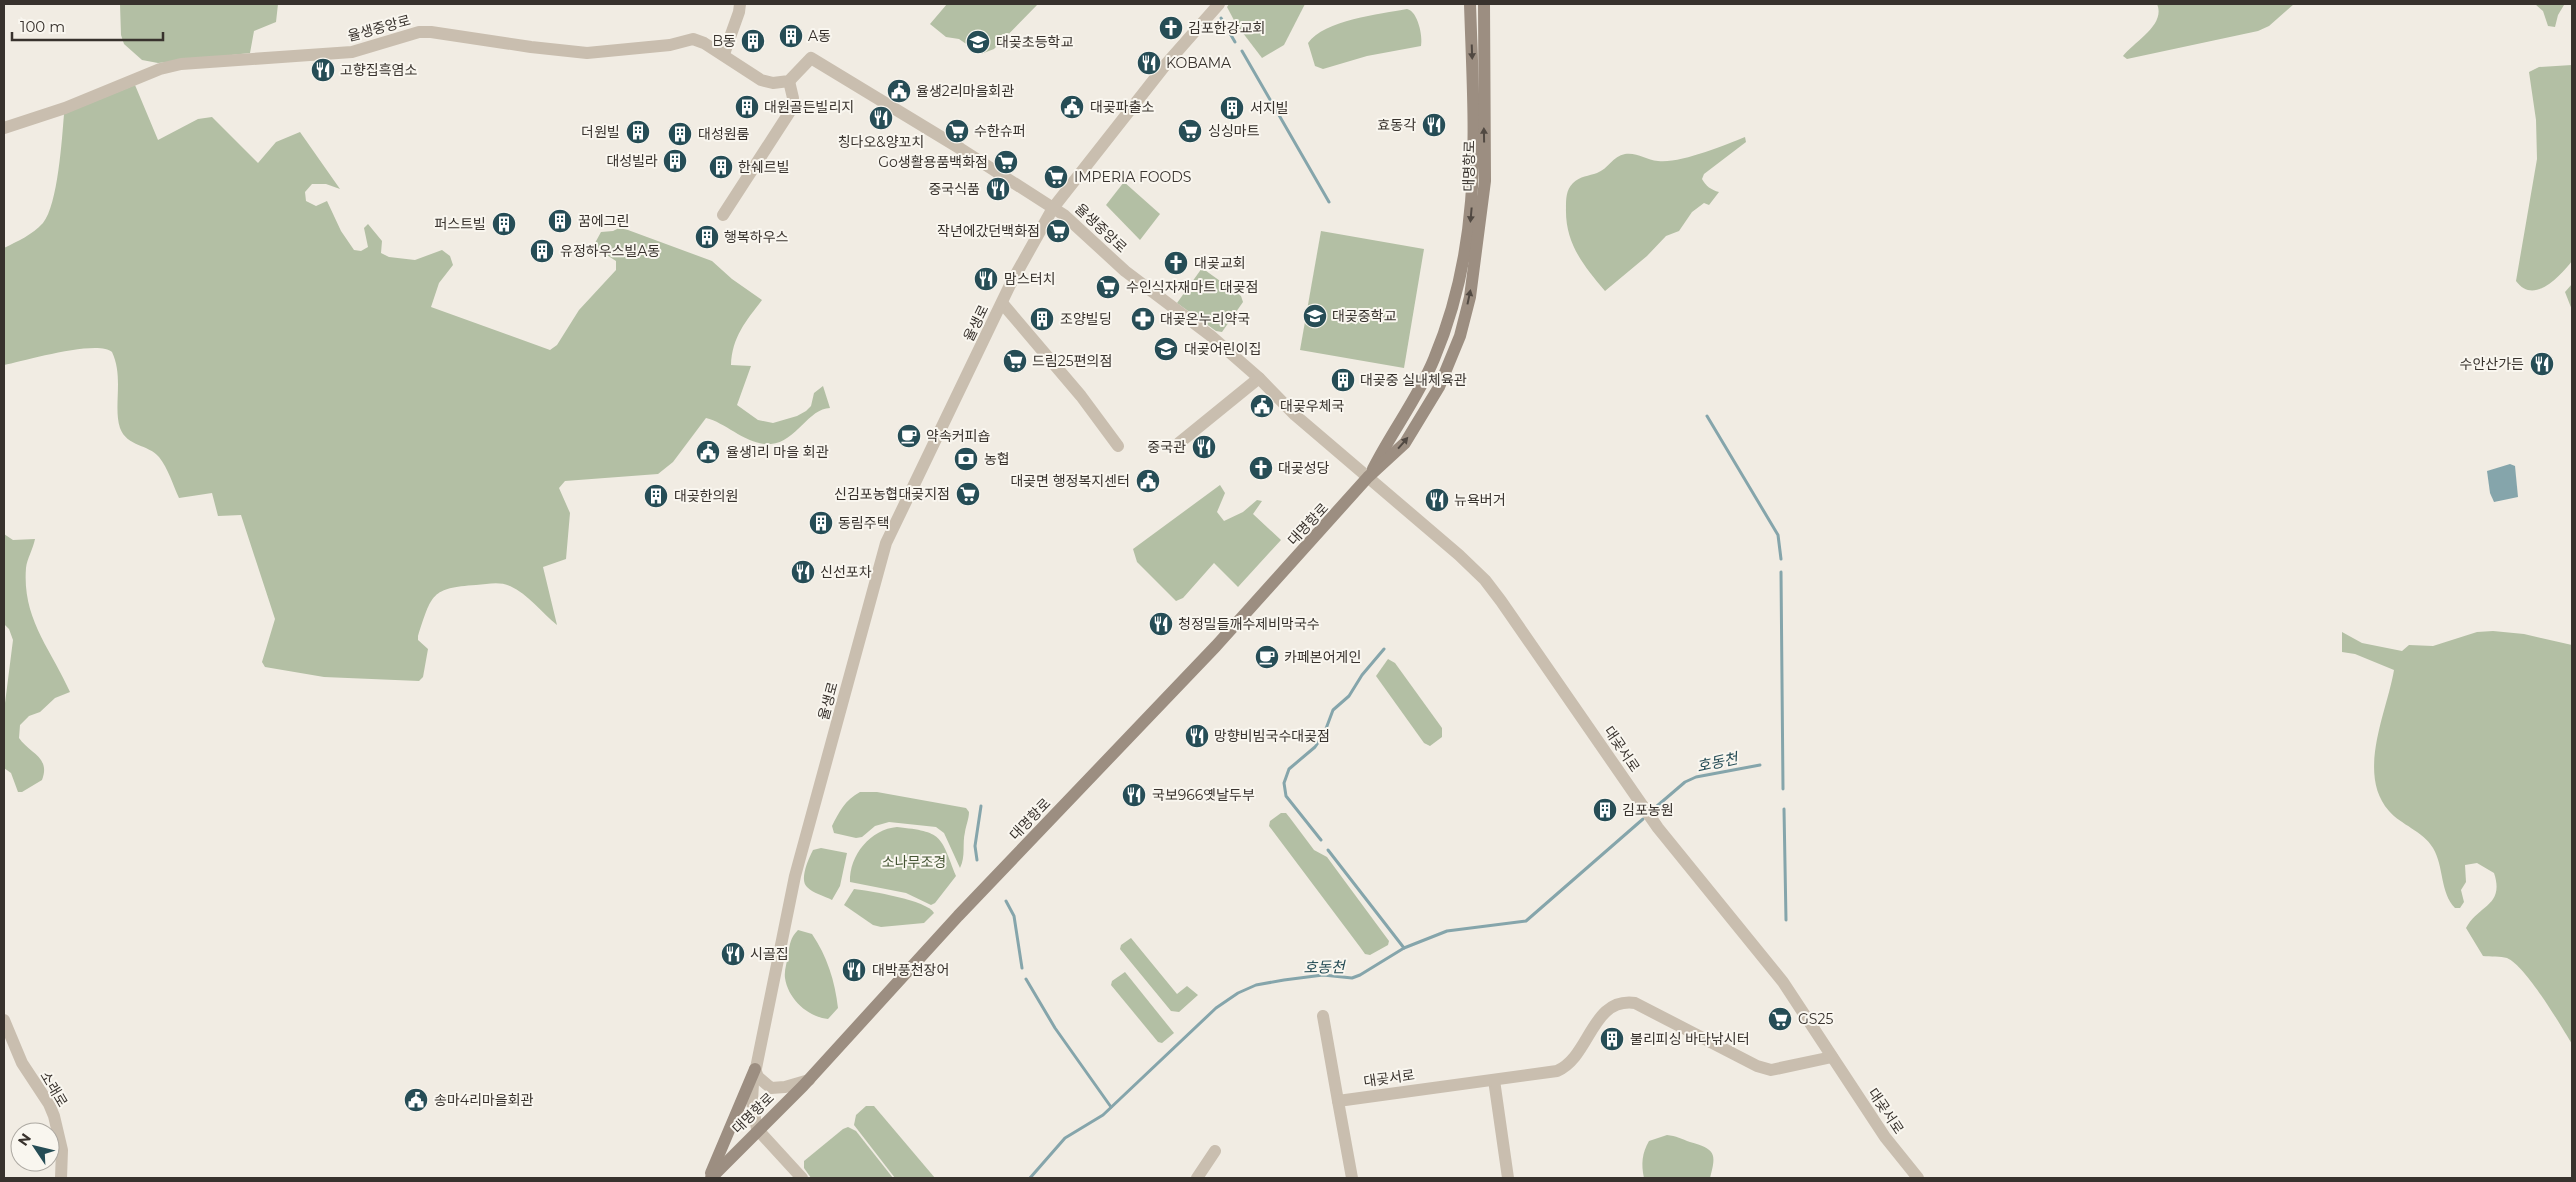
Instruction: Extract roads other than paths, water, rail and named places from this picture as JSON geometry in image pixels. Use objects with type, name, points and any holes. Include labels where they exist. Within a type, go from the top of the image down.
[{"type":"main road","name":"대명항로","points":[[1368,478],[1433,361],[1457,295],[1464,266],[1474,181],[1470,4]]},
{"type":"main road","name":"대명항로","points":[[710,1178],[757,1129],[809,1080],[958,916],[1216,646],[1368,478],[1405,443],[1434,394],[1460,336],[1470,297],[1485,181],[1484,4]]},
{"type":"main road","points":[[710,1178],[755,1069]]},
{"type":"street","points":[[724,54],[740,4]]},
{"type":"street","name":"율생로","points":[[757,1129],[752,1102],[755,1069],[795,876],[886,543],[1002,303],[1053,208],[1167,63],[1219,4]]},
{"type":"street","name":"율생중앙로","points":[[4,128],[64,108],[160,69],[181,64],[352,52],[418,32],[431,32],[586,53],[670,45],[693,40],[704,43],[724,54],[761,80],[774,83],[789,81],[811,58],[961,148],[1064,214],[1125,271],[1211,336],[1259,378],[1295,415],[1368,478]]},
{"type":"street","points":[[722,215],[789,113],[793,98],[789,81]]},
{"type":"street","name":"율생로","points":[[1002,303],[1081,396],[1118,446]]},
{"type":"street","points":[[1179,443],[1259,378]]},
{"type":"street","name":"대곶서로","points":[[1368,478],[1459,555],[1485,580],[1658,828],[1783,982],[1885,1137],[1918,1178]]},
{"type":"street","name":"대곶서로","points":[[1338,1101],[1534,1075],[1564,1067],[1604,1013],[1612,1005],[1624,1001],[1635,1003],[1757,1066],[1771,1070],[1832,1057]]},
{"type":"street","points":[[1323,1016],[1352,1178]]},
{"type":"street","name":"소래로","points":[[4,1020],[22,1063],[49,1104],[54,1116],[62,1150],[61,1178]]},
{"type":"street","points":[[755,1069],[758,1077],[771,1088],[785,1087],[809,1080]]},
{"type":"street","points":[[1494,1080],[1508,1178]]},
{"type":"street","points":[[757,1129],[802,1178]]},
{"type":"street","points":[[1197,1178],[1215,1151]]},
{"type":"water","points":[[2510,464],[2515,466],[2518,497],[2494,502],[2490,493],[2487,471]]},
{"type":"waterway","points":[[1221,18],[1235,42]]},
{"type":"waterway","points":[[1242,51],[1329,202]]},
{"type":"waterway","points":[[1707,416],[1778,535],[1781,559]]},
{"type":"waterway","points":[[1781,572],[1783,789]]},
{"type":"waterway","points":[[1321,840],[1286,796],[1284,783],[1289,769],[1315,747],[1324,734],[1333,710],[1349,696],[1362,675],[1384,649]]},
{"type":"waterway","name":"호동천","points":[[1657,806],[1685,782],[1696,777],[1760,765]]},
{"type":"waterway","points":[[977,860],[975,846],[981,806]]},
{"type":"waterway","points":[[1784,809],[1786,920]]},
{"type":"waterway","name":"호동천","points":[[1030,1178],[1065,1138],[1103,1115],[1216,1008],[1238,993],[1256,985],[1284,980],[1323,975],[1352,978],[1404,948],[1447,931],[1526,921],[1643,819]]},
{"type":"waterway","points":[[1328,850],[1404,948]]},
{"type":"waterway","points":[[1006,901],[1014,916],[1022,968]]},
{"type":"waterway","points":[[1026,979],[1055,1028],[1111,1107]]},
{"type":"place","name":"김포한강교회","points":[[1171,28]]},
{"type":"place","name":"A동","points":[[791,36]]},
{"type":"place","name":"B동","points":[[753,41]]},
{"type":"place","name":"대곶초등학교","points":[[978,42]]},
{"type":"place","name":"KOBAMA","points":[[1149,63]]},
{"type":"place","name":"고향집흑염소","points":[[323,70]]},
{"type":"place","name":"율생2리마을회관","points":[[899,91]]},
{"type":"place","name":"대원골든빌리지","points":[[747,107]]},
{"type":"place","name":"대곶파출소","points":[[1072,107]]},
{"type":"place","name":"서지빌","points":[[1232,108]]},
{"type":"place","name":"칭다오&양꼬치","points":[[881,118]]},
{"type":"place","name":"효동각","points":[[1434,125]]},
{"type":"place","name":"수한슈퍼","points":[[957,131]]},
{"type":"place","name":"싱싱마트","points":[[1190,131]]},
{"type":"place","name":"더원빌","points":[[638,132]]},
{"type":"place","name":"대성원룸","points":[[680,134]]},
{"type":"place","name":"대성빌라","points":[[675,161]]},
{"type":"place","name":"Go생활용품백화점","points":[[1006,162]]},
{"type":"place","name":"한쉐르빌","points":[[721,167]]},
{"type":"place","name":"IMPERIA FOODS","points":[[1056,177]]},
{"type":"place","name":"중국식품","points":[[998,189]]},
{"type":"place","name":"꿈에그린","points":[[560,221]]},
{"type":"place","name":"퍼스트빌","points":[[504,224]]},
{"type":"place","name":"작년에갔던백화점","points":[[1058,231]]},
{"type":"place","name":"행복하우스","points":[[707,237]]},
{"type":"place","name":"유정하우스빌A동","points":[[542,251]]},
{"type":"place","name":"대곶교회","points":[[1176,263]]},
{"type":"place","name":"맘스터치","points":[[986,279]]},
{"type":"place","name":"수인식자재마트 대곶점","points":[[1108,287]]},
{"type":"place","name":"대곶중학교","points":[[1315,316]]},
{"type":"place","name":"조양빌딩","points":[[1042,319]]},
{"type":"place","name":"대곶온누리약국","points":[[1143,319]]},
{"type":"place","name":"대곶어린이집","points":[[1166,349]]},
{"type":"place","name":"드림25편의점","points":[[1015,361]]},
{"type":"place","name":"수안산가든","points":[[2542,364]]},
{"type":"place","name":"대곶중 실내체육관","points":[[1343,380]]},
{"type":"place","name":"대곶우체국","points":[[1262,406]]},
{"type":"place","name":"약속커피숍","points":[[909,436]]},
{"type":"place","name":"중국관","points":[[1204,447]]},
{"type":"place","name":"율생1리 마을 회관","points":[[708,452]]},
{"type":"place","name":"농협","points":[[966,459]]},
{"type":"place","name":"대곶성당","points":[[1261,468]]},
{"type":"place","name":"대곶면 행정복지센터","points":[[1148,481]]},
{"type":"place","name":"신김포농협대곶지점","points":[[968,494]]},
{"type":"place","name":"대곶한의원","points":[[656,496]]},
{"type":"place","name":"뉴욕버거","points":[[1437,500]]},
{"type":"place","name":"동림주택","points":[[821,523]]},
{"type":"place","name":"신선포차","points":[[803,572]]},
{"type":"place","name":"청정밀들깨수제비막국수","points":[[1161,624]]},
{"type":"place","name":"카페본어게인","points":[[1267,657]]},
{"type":"place","name":"망향비빔국수대곶점","points":[[1197,736]]},
{"type":"place","name":"국보966옛날두부","points":[[1134,795]]},
{"type":"place","name":"김포농원","points":[[1605,810]]},
{"type":"place","name":"시골집","points":[[733,954]]},
{"type":"place","name":"대박풍천장어","points":[[854,970]]},
{"type":"place","name":"GS25","points":[[1780,1019]]},
{"type":"place","name":"불리피싱 바다낚시터","points":[[1612,1039]]},
{"type":"place","name":"송마4리마을회관","points":[[416,1100]]},
{"type":"park label","name":"소나무조경","points":[[914,862]]}]
